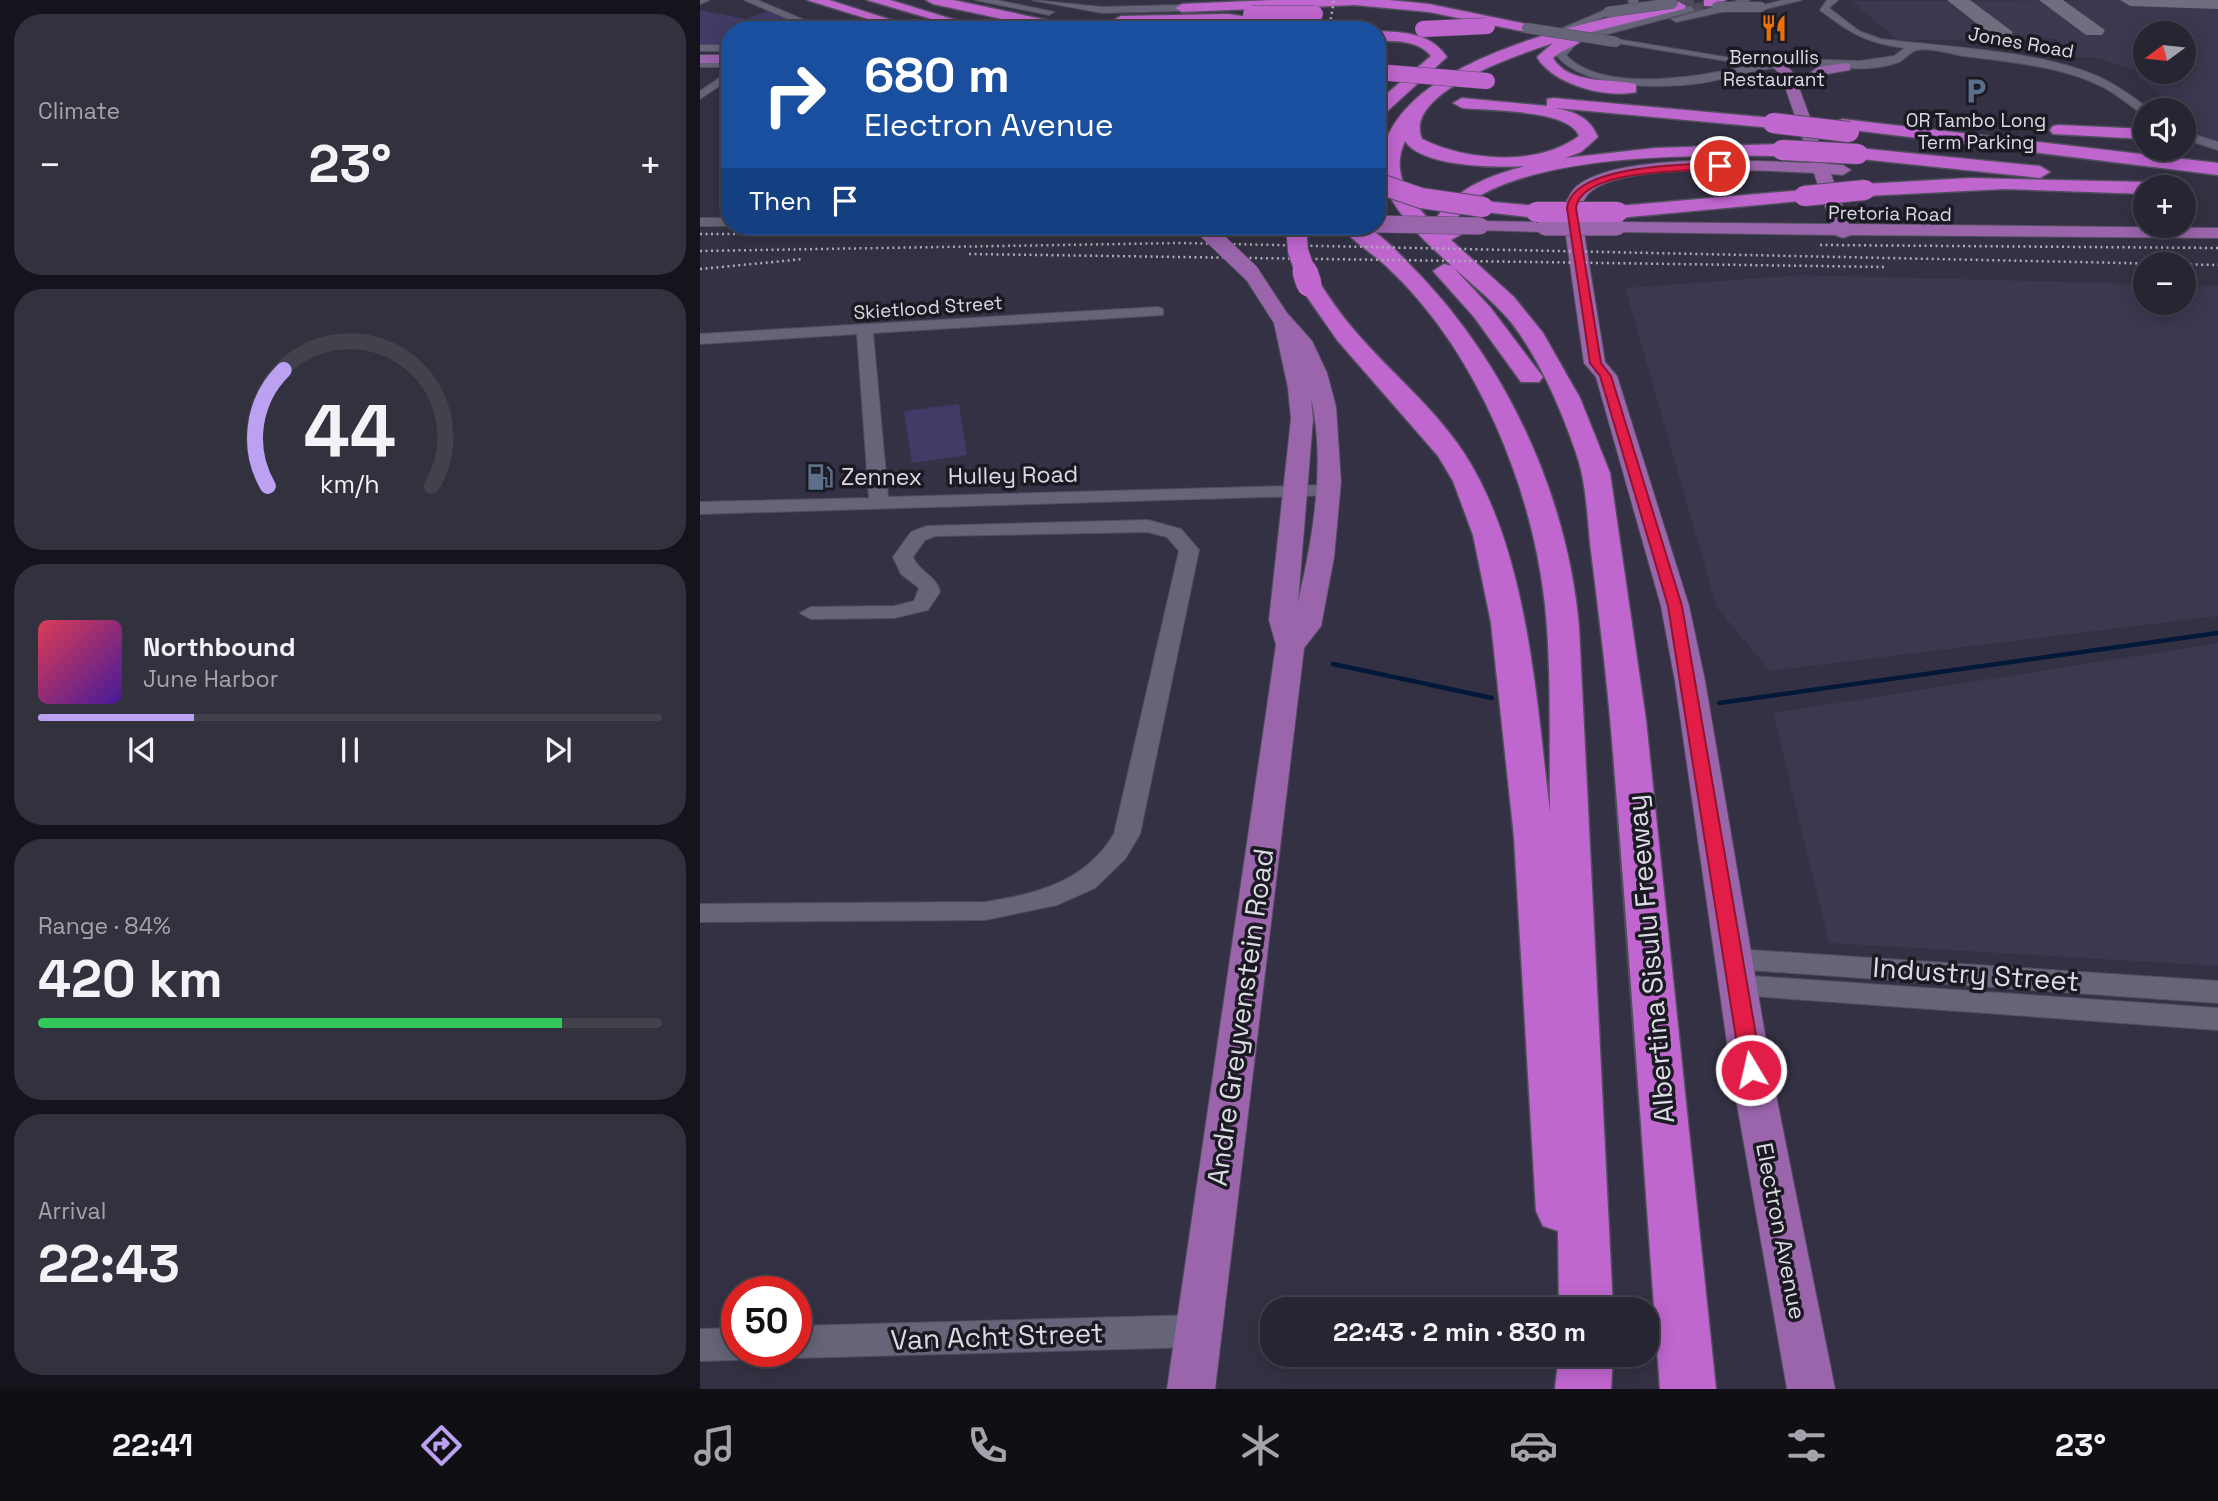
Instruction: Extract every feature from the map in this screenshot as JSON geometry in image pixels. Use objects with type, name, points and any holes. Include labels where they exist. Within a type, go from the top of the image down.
[{"type":"highway","points":[[804,0],[861,21]]},
{"type":"highway","points":[[814,0],[887,21]]},
{"type":"highway","points":[[874,0],[951,21]]},
{"type":"highway","points":[[909,0],[994,21]]},
{"type":"highway","points":[[933,0],[1034,21]]},
{"type":"highway","points":[[1186,8],[1342,1],[1394,4],[1526,28]]},
{"type":"highway","points":[[1386,94],[1480,87],[1541,39],[1577,35],[1695,3]]},
{"type":"highway","points":[[1275,4],[1359,5],[1420,12],[1462,26],[1469,31],[1458,53],[1410,99],[1409,130],[1414,142],[1453,157],[1488,161],[1539,158],[1576,148],[1589,137],[1584,125],[1563,115],[1480,87],[1386,80]]},
{"type":"highway","points":[[1186,8],[1283,14],[1302,21]]},
{"type":"highway","points":[[1121,20],[1362,11],[1417,19],[1446,28],[1457,35],[1458,53]]},
{"type":"highway","points":[[1314,12],[1342,16]]},
{"type":"highway","points":[[1121,20],[1245,21]]},
{"type":"highway","points":[[1386,29],[1488,26],[1526,28]]},
{"type":"highway","points":[[1386,32],[1418,41],[1437,52],[1439,57],[1410,99],[1394,141],[1390,168],[1395,190],[1412,213],[1485,279],[1519,317]]},
{"type":"highway","points":[[1542,85],[1702,98],[1588,82],[1563,74],[1548,65],[1545,57],[1548,52],[1577,35]]},
{"type":"highway","points":[[1386,73],[1672,112],[1772,114],[2218,178]]},
{"type":"highway","points":[[1386,108],[1438,89],[1480,87]]},
{"type":"highway","points":[[1738,102],[1772,114]]},
{"type":"highway","points":[[1845,124],[1864,118],[2133,133]]},
{"type":"highway","points":[[1864,118],[2218,161]]},
{"type":"highway","points":[[1845,124],[2218,169]]},
{"type":"highway","points":[[1604,530],[1591,454],[1550,365],[1499,285],[1448,229],[1449,211],[1469,192],[1517,174],[1597,159],[1671,152],[1777,159],[1858,155],[2133,181]]},
{"type":"highway","points":[[1386,186],[1482,217],[1617,220],[1865,190],[1997,182],[2133,187]]},
{"type":"highway","points":[[1386,223],[1448,275],[1511,347],[1569,447],[1604,530]]},
{"type":"highway","points":[[1297,235],[1298,251],[1309,284],[1334,323],[1433,430],[1453,457],[1467,481],[1489,536],[1513,663],[1542,914],[1566,1297]]},
{"type":"highway","points":[[1364,235],[1420,287],[1453,326],[1482,370],[1506,416],[1527,469],[1545,528],[1559,595],[1566,683],[1586,1297]]},
{"type":"highway","name":"Albertina Sisulu Freeway","points":[[1604,530],[1642,851],[1688,1389]]},
{"type":"highway","points":[[1571,1367],[1573,1389]]},
{"type":"highway","points":[[1583,1389],[1585,1367]]},
{"type":"main road","points":[[700,56],[721,56]]},
{"type":"main road","points":[[1782,65],[1810,78],[1844,174],[1846,227]]},
{"type":"main road","points":[[1782,65],[1821,173],[1846,227]]},
{"type":"main road","points":[[1810,78],[1823,70],[1852,65]]},
{"type":"main road","name":"Electron Avenue","points":[[1811,1389],[1736,972],[1675,606],[1605,376],[1595,363],[1580,281],[1571,208],[1576,196],[1607,178],[1654,168],[1777,159],[1821,173],[1844,174]]},
{"type":"main road","name":"Electron Avenue","points":[[1605,376],[1612,372],[1614,362],[1593,269],[1585,212],[1589,200],[1612,186],[1660,174],[1708,172],[1791,176],[1812,180],[1821,173]]},
{"type":"main road","points":[[1386,223],[1482,217]]},
{"type":"main road","name":"Pretoria Road","points":[[1617,220],[1668,228],[1846,227]]},
{"type":"main road","name":"Pretoria Road","points":[[1668,228],[1846,227],[2025,235],[2111,232],[2218,233]]},
{"type":"main road","name":"Andre Greyvenstein Road","points":[[1211,235],[1251,274],[1284,322],[1302,341],[1324,400],[1329,448],[1326,491],[1309,615],[1303,634],[1290,645]]},
{"type":"main road","name":"Andre Greyvenstein Road","points":[[1191,1389],[1290,645],[1283,620],[1302,419],[1299,388],[1284,332],[1284,322]]},
{"type":"street","points":[[749,0],[801,21]]},
{"type":"street","points":[[980,0],[1049,12],[1121,20]]},
{"type":"street","points":[[1020,0],[1049,12]]},
{"type":"street","points":[[1037,0],[1111,10],[1186,8]]},
{"type":"street","points":[[1136,0],[1150,6],[1186,8]]},
{"type":"street","points":[[1633,0],[1637,4],[1633,10],[1577,35],[1562,50],[1563,60],[1576,69],[1595,75],[1660,82],[1716,77],[1782,65]]},
{"type":"street","points":[[1541,39],[1618,9],[1732,0]]},
{"type":"street","points":[[1577,35],[1710,13],[1740,5],[1745,0]]},
{"type":"street","points":[[1761,7],[1786,0]]},
{"type":"street","points":[[1625,29],[1719,18],[1721,15],[1706,10],[1761,7],[1797,0]]},
{"type":"street","points":[[1833,0],[1822,6],[1852,29],[1889,49],[1892,55],[1890,60]]},
{"type":"street","points":[[1599,33],[1695,3]]},
{"type":"street","points":[[1829,13],[1842,15],[1870,38]]},
{"type":"street","points":[[1526,28],[1782,65],[1852,65],[1942,51]]},
{"type":"street","name":"Jones Road","points":[[1870,38],[1918,48],[2026,61],[2072,71],[2110,86],[2133,104]]},
{"type":"street","points":[[700,48],[721,48]]},
{"type":"street","points":[[1903,56],[1918,48]]},
{"type":"street","points":[[1699,54],[1727,64],[1727,71],[1716,77]]},
{"type":"street","points":[[700,64],[721,64]]},
{"type":"street","points":[[700,96],[721,81]]},
{"type":"street","points":[[2196,141],[2218,147]]},
{"type":"street","points":[[700,222],[721,222]]},
{"type":"street","name":"Skietlood Street","points":[[700,339],[1158,312]]},
{"type":"street","points":[[865,331],[879,502]]},
{"type":"street","name":"Hulley Road","points":[[700,508],[1326,491]]},
{"type":"street","points":[[700,913],[985,911],[1026,905],[1065,892],[1096,874],[1116,856],[1127,834],[1189,550],[1174,533],[1148,526],[934,530],[918,536],[903,557],[908,570],[929,586],[930,592],[921,606],[894,612],[811,613]]},
{"type":"street","name":"Industry Street","points":[[1736,972],[1961,973],[2218,992]]},
{"type":"street","name":"Industry Street","points":[[1736,972],[1966,1002],[2218,1019]]},
{"type":"street","points":[[1961,973],[1966,1002]]},
{"type":"street","name":"Van Acht Street","points":[[812,1342],[1197,1331]]},
{"type":"street","points":[[700,1345],[721,1344]]},
{"type":"shaded area","points":[[2218,0],[2218,143],[2196,136],[2196,98],[2165,98],[2147,84],[2196,84],[2196,21],[2133,21],[2133,69],[2096,58],[2060,56],[2059,39],[1898,40],[1852,1]]},
{"type":"shaded area","points":[[700,10],[745,19],[768,11],[793,21],[721,21],[721,46],[700,46]]},
{"type":"shaded area","points":[[1800,275],[2133,284],[2133,315],[2196,315],[2196,285],[2218,286],[2218,616],[1770,671],[1717,608],[1625,288]]},
{"type":"shaded area","points":[[959,404],[967,455],[912,463],[904,411]]},
{"type":"shaded area","points":[[2218,643],[2218,966],[1829,943],[1773,713]]},
{"type":"waterway","points":[[1719,703],[2218,633]]},
{"type":"waterway","points":[[1333,664],[1492,698]]},
{"type":"taxiway","points":[[1957,0],[2002,32]]},
{"type":"taxiway","points":[[2049,0],[2094,30]]},
{"type":"taxiway","points":[[2130,0],[2218,3]]},
{"type":"tunnel","points":[[1679,6],[1701,1]]},
{"type":"tunnel","points":[[1693,9],[1715,4]]},
{"type":"railway","points":[[1330,21],[1334,0]]},
{"type":"railway","points":[[700,234],[721,234]]},
{"type":"railway","points":[[700,251],[1180,243],[2218,265]]},
{"type":"railway","points":[[1820,245],[2218,248]]},
{"type":"railway","points":[[969,254],[1886,267]]},
{"type":"railway","points":[[700,269],[804,259]]},
{"type":"place","name":"Bernoullis Restaurant","points":[[1774,28]]},
{"type":"place","name":"OR Tambo Long Term Parking","points":[[1976,91]]},
{"type":"place","name":"Zennex","points":[[820,477]]},
{"type":"route","points":[[1720,166],[1670,167],[1616,175],[1598,181],[1582,191],[1572,201],[1571,208],[1578,269],[1595,363],[1605,376],[1616,419],[1645,499],[1675,606],[1690,681],[1700,760],[1735,959],[1751,1070]]}]
